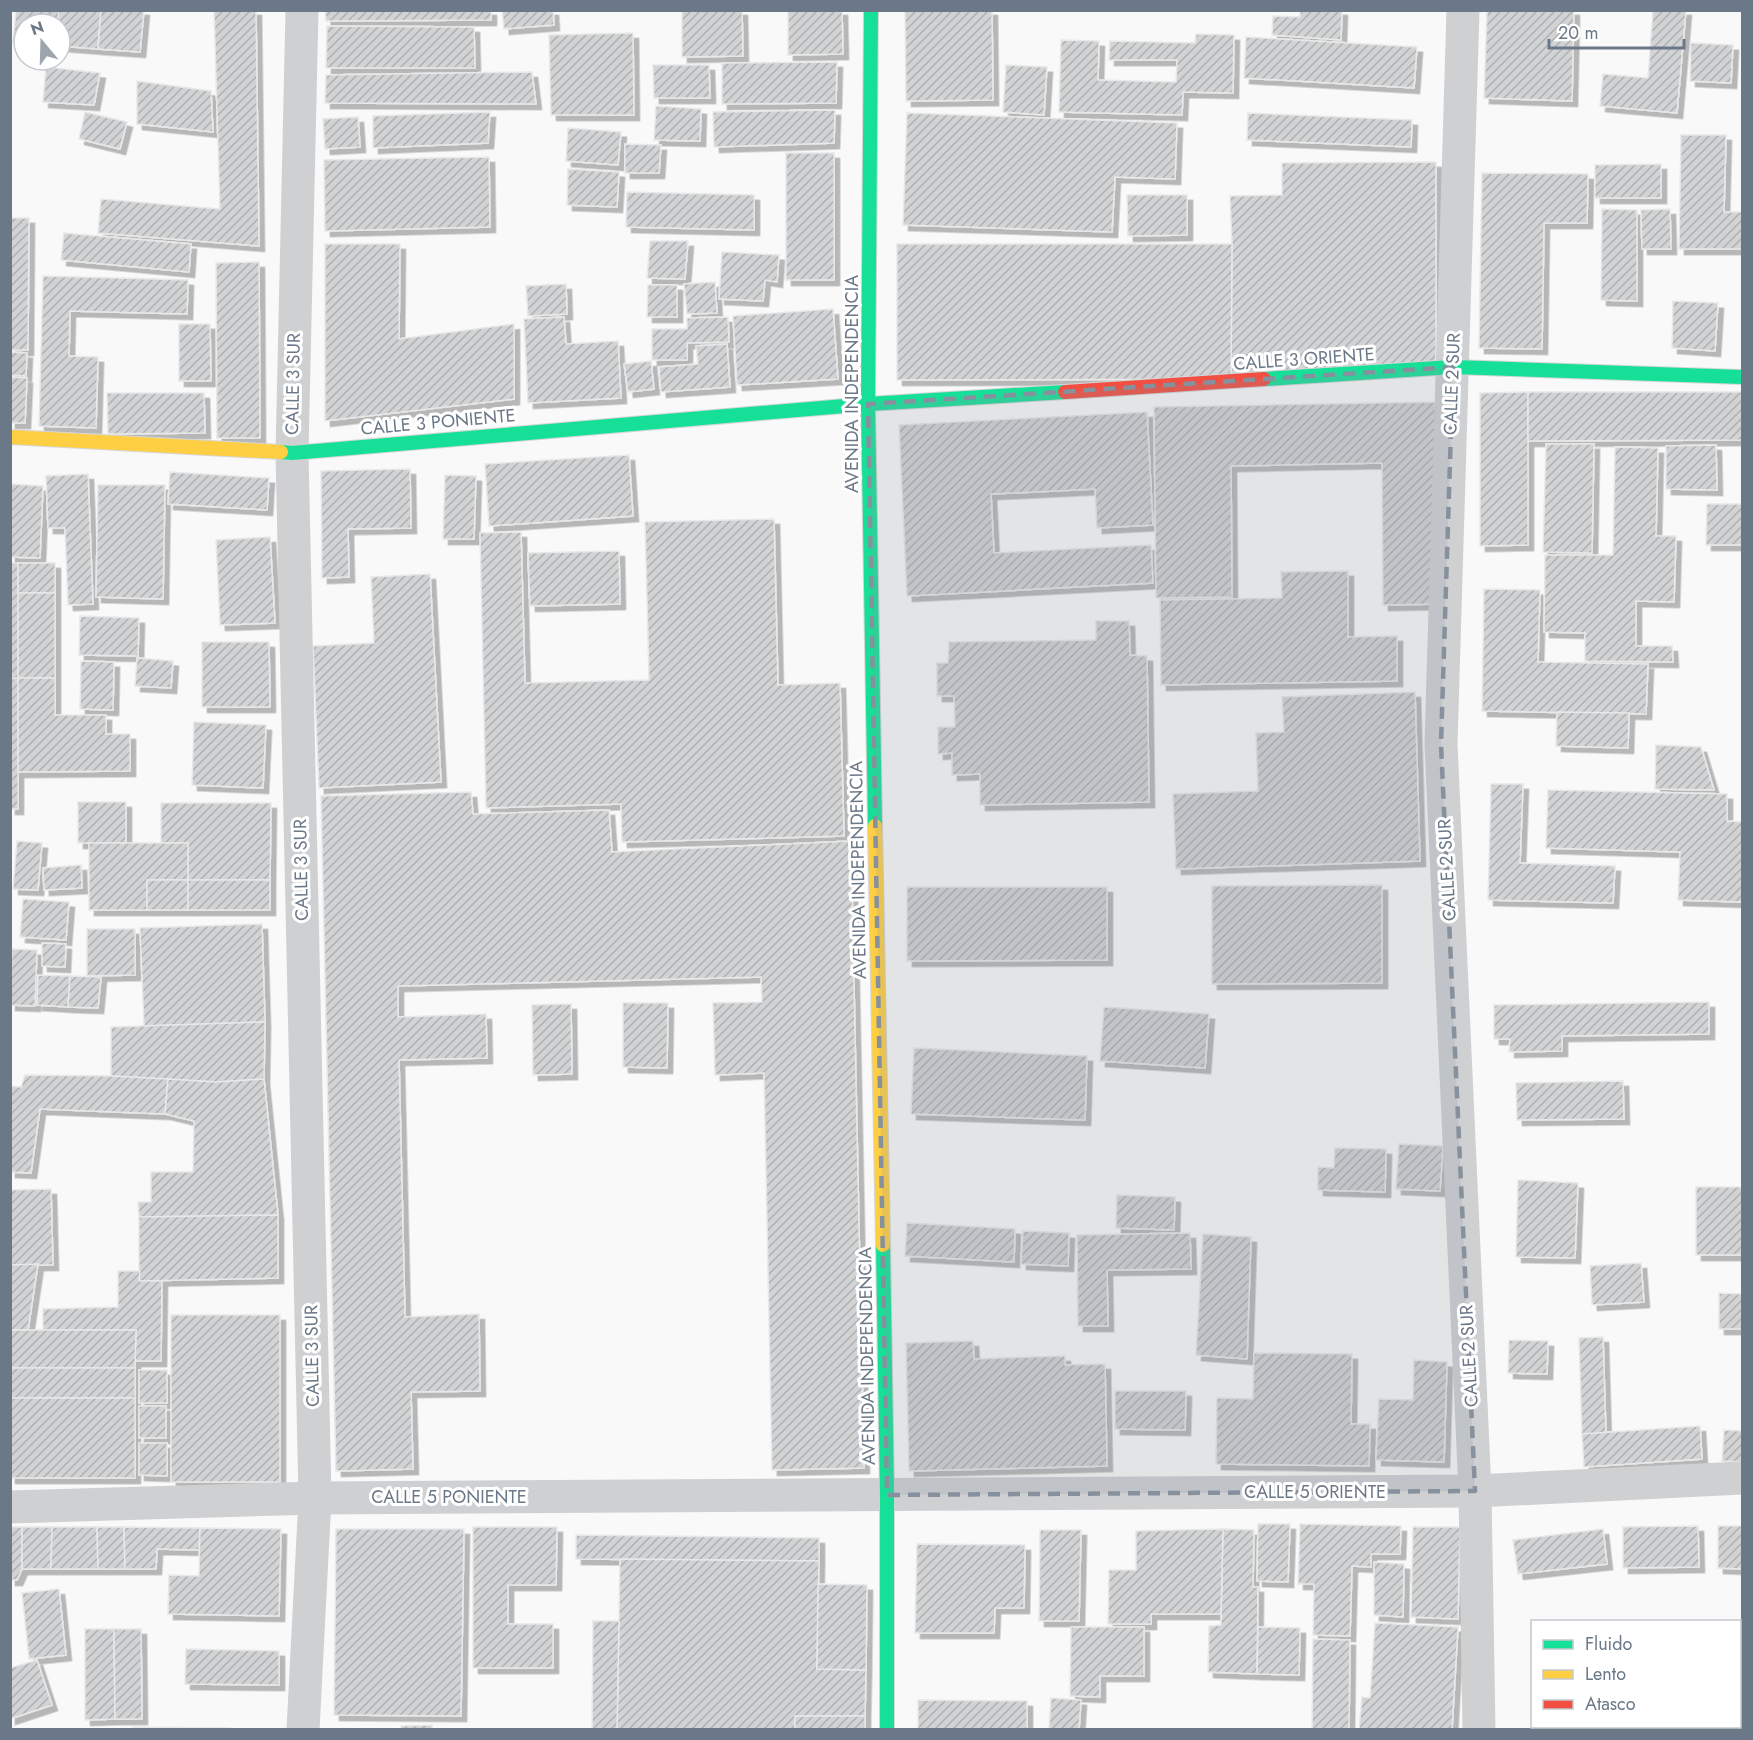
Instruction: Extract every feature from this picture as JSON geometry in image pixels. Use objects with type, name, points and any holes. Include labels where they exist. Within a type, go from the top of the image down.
[{"type":"street","name":"CALLE 3 SUR","points":[[302,10],[292,453],[315,1498],[303,1730]]},
{"type":"street","name":"AVENIDA INDEPENDENCIA","points":[[871,10],[868,405],[887,1495],[887,1730]]},
{"type":"street","name":"CALLE 2 SUR","points":[[1463,10],[1441,744],[1475,1491],[1479,1730]]},
{"type":"street","name":"CALLE 3 ORIENTE","points":[[868,405],[1453,367],[1743,377]]},
{"type":"street","name":"CALLE 3 PONIENTE","points":[[10,437],[292,453],[868,405]]},
{"type":"street","name":"CALLE 5 ORIENTE","points":[[887,1495],[1475,1491],[1743,1478]]},
{"type":"street","name":"CALLE 5 PONIENTE","points":[[10,1507],[315,1498],[887,1495]]},
{"type":"highlighted area","points":[[1453,367],[1441,744],[1475,1491],[887,1495],[868,404]]},
{"type":"building","points":[[16,10],[59,10],[59,12],[16,12]]},
{"type":"building","points":[[59,10],[101,10],[98,49],[72,47],[72,12],[59,12]]},
{"type":"building","points":[[101,10],[144,10],[140,52],[98,49]]},
{"type":"building","points":[[214,10],[256,10],[259,246],[98,233],[101,199],[220,209]]},
{"type":"building","points":[[325,10],[491,10],[491,20],[326,21]]},
{"type":"building","points":[[502,10],[553,10],[554,25],[504,29]]},
{"type":"building","points":[[682,10],[742,10],[743,56],[682,57]]},
{"type":"building","points":[[788,10],[842,10],[843,54],[788,55]]},
{"type":"building","points":[[905,10],[992,10],[993,100],[906,101]]},
{"type":"building","points":[[1300,10],[1342,10],[1341,40],[1272,35],[1273,16],[1300,17]]},
{"type":"building","points":[[1487,10],[1574,10],[1572,101],[1484,98]]},
{"type":"building","points":[[1653,10],[1686,10],[1677,113],[1600,106],[1603,74],[1648,78]]},
{"type":"building","points":[[327,26],[474,27],[475,68],[326,68]]},
{"type":"building","points":[[633,33],[634,115],[551,115],[549,35]]},
{"type":"building","points":[[1196,34],[1234,35],[1233,93],[1183,92],[1182,115],[1059,112],[1061,40],[1099,41],[1098,80],[1176,82],[1177,60],[1109,60],[1110,41],[1195,43]]},
{"type":"building","points":[[1246,37],[1417,47],[1414,88],[1244,78]]},
{"type":"building","points":[[1691,43],[1733,45],[1731,83],[1690,81]]},
{"type":"building","points":[[837,62],[836,103],[722,104],[722,63]]},
{"type":"building","points":[[653,65],[709,65],[710,98],[654,98]]},
{"type":"building","points":[[1006,65],[1047,67],[1044,115],[1003,112]]},
{"type":"building","points":[[72,70],[100,73],[94,105],[43,102],[46,72],[72,72]]},
{"type":"building","points":[[532,72],[536,104],[325,103],[326,75]]},
{"type":"building","points":[[137,81],[211,91],[213,132],[137,124]]},
{"type":"building","points":[[656,106],[701,109],[700,141],[654,140]]},
{"type":"building","points":[[835,110],[834,143],[714,147],[713,112]]},
{"type":"building","points":[[85,112],[127,122],[120,149],[79,139]]},
{"type":"building","points":[[490,112],[488,143],[373,148],[373,116]]},
{"type":"building","points":[[907,113],[1177,123],[1175,179],[1115,177],[1112,232],[903,225]]},
{"type":"building","points":[[1248,113],[1412,120],[1411,147],[1247,140]]},
{"type":"building","points":[[358,117],[360,147],[325,149],[323,119]]},
{"type":"building","points":[[568,128],[621,132],[618,165],[566,161]]},
{"type":"building","points":[[1681,135],[1726,135],[1724,212],[1742,212],[1742,249],[1679,249]]},
{"type":"building","points":[[625,144],[661,145],[659,173],[625,173]]},
{"type":"building","points":[[786,153],[834,153],[834,280],[786,280]]},
{"type":"building","points":[[489,157],[490,227],[325,231],[324,160]]},
{"type":"building","points":[[1436,162],[1436,363],[1231,379],[1230,196],[1282,195],[1282,163]]},
{"type":"building","points":[[1661,164],[1661,198],[1595,198],[1595,165]]},
{"type":"building","points":[[568,169],[619,172],[617,207],[567,205]]},
{"type":"building","points":[[1482,173],[1588,174],[1587,223],[1544,223],[1542,349],[1479,348]]},
{"type":"building","points":[[627,192],[754,195],[754,230],[626,227]]},
{"type":"building","points":[[1127,195],[1187,195],[1187,235],[1128,236]]},
{"type":"building","points":[[1602,209],[1637,210],[1637,301],[1601,300]]},
{"type":"building","points":[[1670,209],[1671,249],[1642,249],[1641,210]]},
{"type":"building","points":[[10,218],[29,218],[28,350],[10,350]]},
{"type":"building","points":[[64,233],[191,244],[189,272],[61,260]]},
{"type":"building","points":[[650,241],[688,241],[685,279],[647,278]]},
{"type":"building","points":[[325,244],[400,244],[399,339],[514,324],[514,399],[325,421]]},
{"type":"building","points":[[897,244],[1232,244],[1231,379],[897,380]]},
{"type":"building","points":[[722,252],[779,255],[777,282],[765,280],[763,301],[719,299]]},
{"type":"building","points":[[259,262],[260,438],[217,438],[216,263]]},
{"type":"building","points":[[43,276],[188,280],[187,314],[70,311],[69,356],[98,357],[96,428],[39,426]]},
{"type":"building","points":[[715,282],[717,313],[687,314],[684,284]]},
{"type":"building","points":[[566,284],[567,314],[528,316],[526,286]]},
{"type":"building","points":[[648,285],[677,285],[677,317],[647,317]]},
{"type":"building","points":[[1673,301],[1718,303],[1715,351],[1672,348]]},
{"type":"building","points":[[833,309],[838,379],[737,385],[733,316]]},
{"type":"building","points":[[564,317],[566,344],[618,341],[621,398],[528,403],[524,319]]},
{"type":"building","points":[[728,317],[729,342],[687,343],[687,360],[652,360],[652,329],[687,329],[687,318]]},
{"type":"building","points":[[179,324],[210,324],[211,381],[179,381]]},
{"type":"building","points":[[727,344],[730,387],[661,392],[659,367],[698,364],[696,346]]},
{"type":"building","points":[[10,352],[27,353],[26,376],[10,375]]},
{"type":"building","points":[[651,361],[654,389],[628,392],[624,364]]},
{"type":"building","points":[[10,377],[27,378],[25,423],[10,423]]},
{"type":"building","points":[[1528,392],[1528,545],[1480,546],[1480,393]]},
{"type":"building","points":[[1528,392],[1742,392],[1742,440],[1528,441]]},
{"type":"building","points":[[107,393],[204,393],[205,433],[108,434]]},
{"type":"building","points":[[1438,402],[1441,604],[1383,605],[1382,463],[1231,466],[1232,597],[1156,598],[1154,407]]},
{"type":"building","points":[[1147,412],[1153,525],[1097,528],[1095,489],[991,494],[994,553],[1151,545],[1153,583],[907,596],[899,425]]},
{"type":"building","points":[[1546,444],[1594,444],[1592,553],[1543,552]]},
{"type":"building","points":[[1716,445],[1717,490],[1666,489],[1666,446]]},
{"type":"building","points":[[1615,447],[1658,448],[1656,536],[1676,536],[1674,602],[1636,601],[1636,646],[1672,646],[1673,662],[1585,661],[1585,633],[1544,632],[1545,555],[1613,555]]},
{"type":"building","points":[[629,455],[633,516],[489,526],[485,464]]},
{"type":"building","points":[[410,469],[411,528],[348,529],[349,577],[322,578],[321,471]]},
{"type":"building","points":[[170,472],[269,478],[267,510],[168,504]]},
{"type":"building","points":[[88,474],[93,604],[68,605],[65,528],[48,528],[46,476]]},
{"type":"building","points":[[445,475],[476,476],[474,539],[443,539]]},
{"type":"building","points":[[10,484],[43,486],[40,558],[10,557]]},
{"type":"building","points":[[98,485],[165,485],[163,599],[96,597]]},
{"type":"building","points":[[1707,504],[1742,504],[1742,545],[1706,545]]},
{"type":"building","points":[[774,519],[778,685],[840,683],[844,836],[622,842],[621,804],[486,808],[480,533],[521,532],[525,683],[649,680],[645,522]]},
{"type":"building","points":[[270,537],[275,623],[220,625],[216,540]]},
{"type":"building","points":[[619,551],[620,604],[530,606],[528,553]]},
{"type":"building","points":[[10,563],[18,563],[18,678],[10,679]]},
{"type":"building","points":[[18,563],[55,563],[55,593],[18,593]]},
{"type":"building","points":[[1348,571],[1348,637],[1397,636],[1397,681],[1161,685],[1160,600],[1282,598],[1281,572]]},
{"type":"building","points":[[430,574],[441,782],[319,788],[313,646],[374,643],[371,577]]},
{"type":"building","points":[[1484,589],[1540,590],[1538,662],[1648,664],[1646,714],[1482,711]]},
{"type":"building","points":[[18,593],[55,593],[55,678],[18,678]]},
{"type":"building","points":[[80,616],[139,618],[138,656],[79,655]]},
{"type":"building","points":[[1096,621],[1129,621],[1130,655],[1147,656],[1149,802],[980,805],[980,774],[952,775],[952,753],[938,754],[938,727],[955,727],[954,696],[937,696],[937,663],[948,663],[949,642],[1096,640]]},
{"type":"building","points":[[202,642],[269,642],[270,707],[202,707]]},
{"type":"building","points":[[137,658],[173,661],[171,688],[135,686]]},
{"type":"building","points":[[81,661],[114,662],[113,710],[80,709]]},
{"type":"building","points":[[18,678],[18,809],[10,809],[10,679]]},
{"type":"building","points":[[18,678],[55,678],[55,715],[106,715],[106,734],[130,734],[130,771],[18,772]]},
{"type":"building","points":[[1415,692],[1420,861],[1176,869],[1173,794],[1258,791],[1256,733],[1284,732],[1282,697]]},
{"type":"building","points":[[1557,712],[1629,713],[1628,748],[1556,746]]},
{"type":"building","points":[[194,722],[266,725],[263,788],[192,785]]},
{"type":"building","points":[[1656,745],[1701,747],[1714,790],[1655,789]]},
{"type":"building","points":[[1491,784],[1523,784],[1520,863],[1615,866],[1613,903],[1488,900]]},
{"type":"building","points":[[1548,790],[1727,794],[1727,821],[1742,822],[1742,902],[1678,900],[1680,852],[1546,848]]},
{"type":"building","points":[[471,792],[473,814],[609,810],[612,852],[851,841],[864,1468],[772,1470],[764,1073],[715,1075],[713,1003],[762,1002],[761,977],[398,986],[398,1017],[486,1014],[487,1058],[399,1060],[405,1317],[479,1314],[480,1391],[411,1392],[413,1469],[336,1471],[321,796]]},
{"type":"building","points":[[78,802],[126,802],[126,843],[78,843]]},
{"type":"building","points":[[161,803],[271,803],[270,880],[188,880],[188,843],[161,843]]},
{"type":"building","points":[[17,841],[42,843],[38,890],[13,889]]},
{"type":"building","points":[[89,843],[188,843],[188,880],[147,880],[147,910],[89,910]]},
{"type":"building","points":[[81,865],[82,888],[44,890],[43,868]]},
{"type":"building","points":[[147,880],[188,880],[188,910],[147,910]]},
{"type":"building","points":[[188,880],[270,880],[270,910],[188,910]]},
{"type":"building","points":[[1382,885],[1382,983],[1212,984],[1212,886]]},
{"type":"building","points":[[907,887],[1107,887],[1107,960],[907,961]]},
{"type":"building","points":[[23,899],[69,902],[66,940],[20,937]]},
{"type":"building","points":[[262,924],[265,1022],[144,1026],[140,928]]},
{"type":"building","points":[[87,929],[135,929],[135,975],[87,976]]},
{"type":"building","points":[[42,943],[66,944],[65,967],[42,966]]},
{"type":"building","points":[[12,949],[37,950],[35,1006],[10,1005]]},
{"type":"building","points":[[38,975],[70,976],[68,1007],[37,1005]]},
{"type":"building","points":[[70,976],[101,977],[98,1008],[68,1007]]},
{"type":"building","points":[[1709,1002],[1709,1034],[1562,1036],[1562,1051],[1509,1052],[1510,1039],[1494,1039],[1494,1005]]},
{"type":"building","points":[[623,1003],[668,1003],[667,1068],[623,1067]]},
{"type":"building","points":[[571,1004],[572,1074],[533,1075],[532,1005]]},
{"type":"building","points":[[1104,1007],[1209,1014],[1205,1068],[1100,1061]]},
{"type":"building","points":[[265,1022],[264,1079],[216,1082],[111,1076],[111,1027]]},
{"type":"building","points":[[914,1048],[1087,1056],[1085,1120],[911,1114]]},
{"type":"building","points":[[25,1075],[168,1079],[165,1114],[40,1109],[31,1173],[10,1172],[10,1086],[21,1087]]},
{"type":"building","points":[[168,1079],[216,1082],[264,1079],[278,1215],[139,1217],[138,1202],[151,1202],[151,1172],[193,1172],[194,1121],[165,1114]]},
{"type":"building","points":[[1623,1081],[1624,1119],[1517,1120],[1516,1083]]},
{"type":"building","points":[[1399,1144],[1443,1146],[1440,1191],[1396,1189]]},
{"type":"building","points":[[1335,1148],[1386,1149],[1385,1192],[1318,1190],[1318,1167],[1334,1168]]},
{"type":"building","points":[[1518,1180],[1578,1183],[1575,1258],[1516,1257]]},
{"type":"building","points":[[1696,1187],[1742,1187],[1742,1255],[1696,1255]]},
{"type":"building","points":[[51,1189],[53,1265],[10,1265],[10,1190]]},
{"type":"building","points":[[1117,1195],[1175,1197],[1174,1230],[1116,1228]]},
{"type":"building","points":[[278,1215],[278,1278],[139,1281],[139,1217]]},
{"type":"building","points":[[907,1223],[1015,1229],[1014,1262],[905,1256]]},
{"type":"building","points":[[1023,1231],[1069,1233],[1068,1266],[1021,1264]]},
{"type":"building","points":[[1190,1233],[1191,1269],[1107,1270],[1108,1326],[1078,1326],[1077,1235]]},
{"type":"building","points":[[1203,1234],[1251,1237],[1247,1359],[1196,1355]]},
{"type":"building","points":[[1641,1263],[1644,1302],[1592,1305],[1590,1266]]},
{"type":"building","points":[[38,1264],[28,1330],[10,1330],[10,1265]]},
{"type":"building","points":[[118,1271],[140,1271],[139,1281],[162,1281],[161,1361],[135,1361],[136,1330],[43,1330],[43,1309],[118,1307]]},
{"type":"building","points":[[1719,1293],[1742,1294],[1742,1329],[1719,1329]]},
{"type":"building","points":[[171,1315],[280,1315],[280,1482],[171,1482]]},
{"type":"building","points":[[10,1330],[136,1330],[135,1368],[10,1368]]},
{"type":"building","points":[[1603,1337],[1606,1435],[1582,1436],[1579,1338]]},
{"type":"building","points":[[1509,1340],[1548,1341],[1547,1374],[1508,1373]]},
{"type":"building","points":[[973,1341],[974,1359],[1065,1356],[1065,1365],[1105,1364],[1107,1466],[909,1471],[906,1343]]},
{"type":"building","points":[[1254,1353],[1352,1354],[1351,1424],[1370,1424],[1369,1466],[1216,1464],[1217,1398],[1253,1399]]},
{"type":"building","points":[[1414,1360],[1447,1362],[1444,1462],[1376,1460],[1379,1399],[1413,1400]]},
{"type":"building","points":[[10,1368],[135,1368],[135,1398],[10,1398]]},
{"type":"building","points":[[139,1370],[167,1370],[167,1403],[139,1403]]},
{"type":"building","points":[[1115,1391],[1186,1391],[1185,1430],[1115,1429]]},
{"type":"building","points":[[10,1398],[135,1398],[135,1478],[10,1478]]},
{"type":"building","points":[[139,1406],[166,1406],[166,1438],[139,1438]]},
{"type":"building","points":[[1700,1426],[1702,1459],[1584,1467],[1582,1434]]},
{"type":"building","points":[[1724,1430],[1742,1431],[1742,1462],[1722,1461]]},
{"type":"building","points":[[139,1443],[167,1443],[167,1476],[139,1475]]},
{"type":"building","points":[[1258,1524],[1290,1524],[1288,1582],[1257,1581]]},
{"type":"building","points":[[1300,1524],[1401,1526],[1400,1554],[1371,1554],[1371,1567],[1352,1566],[1350,1636],[1313,1635],[1314,1584],[1298,1584]]},
{"type":"building","points":[[1698,1526],[1699,1567],[1623,1568],[1623,1527]]},
{"type":"building","points":[[1718,1526],[1742,1526],[1742,1569],[1718,1568]]},
{"type":"building","points":[[10,1527],[22,1527],[22,1569],[17,1580],[10,1580]]},
{"type":"building","points":[[22,1527],[52,1527],[51,1569],[22,1569]]},
{"type":"building","points":[[52,1527],[97,1527],[98,1569],[51,1569]]},
{"type":"building","points":[[97,1527],[124,1527],[125,1569],[98,1569]]},
{"type":"building","points":[[124,1527],[200,1528],[199,1550],[157,1549],[156,1569],[125,1569]]},
{"type":"building","points":[[473,1527],[557,1527],[556,1585],[508,1585],[508,1624],[553,1624],[553,1668],[473,1668]]},
{"type":"building","points":[[1413,1527],[1460,1527],[1458,1619],[1411,1617]]},
{"type":"building","points":[[200,1528],[281,1529],[279,1616],[168,1614],[169,1575],[199,1576]]},
{"type":"building","points":[[336,1529],[464,1529],[461,1716],[334,1715]]},
{"type":"building","points":[[1223,1529],[1254,1530],[1253,1587],[1258,1587],[1257,1674],[1208,1672],[1209,1626],[1221,1625]]},
{"type":"building","points":[[1223,1529],[1221,1614],[1151,1614],[1151,1624],[1108,1624],[1109,1570],[1136,1570],[1136,1531]]},
{"type":"building","points":[[1603,1529],[1607,1564],[1518,1574],[1513,1540]]},
{"type":"building","points":[[1040,1530],[1081,1530],[1079,1621],[1039,1621]]},
{"type":"building","points":[[576,1535],[819,1538],[819,1561],[576,1559]]},
{"type":"building","points":[[917,1544],[1025,1545],[1024,1608],[995,1608],[994,1633],[915,1633]]},
{"type":"building","points":[[620,1559],[819,1561],[817,1669],[866,1670],[865,1716],[795,1716],[795,1730],[617,1730]]},
{"type":"building","points":[[1374,1562],[1404,1564],[1403,1617],[1374,1615]]},
{"type":"building","points":[[818,1584],[867,1585],[866,1670],[817,1669]]},
{"type":"building","points":[[59,1589],[66,1655],[29,1659],[22,1593]]},
{"type":"building","points":[[593,1621],[619,1621],[617,1730],[592,1730]]},
{"type":"building","points":[[1375,1623],[1458,1627],[1452,1730],[1359,1730],[1362,1697],[1370,1698]]},
{"type":"building","points":[[1071,1627],[1144,1627],[1144,1676],[1100,1676],[1100,1697],[1070,1696]]},
{"type":"building","points":[[1258,1627],[1300,1628],[1299,1675],[1257,1674]]},
{"type":"building","points":[[85,1629],[114,1629],[115,1719],[85,1720]]},
{"type":"building","points":[[114,1629],[141,1629],[142,1719],[115,1719]]},
{"type":"building","points":[[1313,1639],[1350,1640],[1349,1730],[1312,1730]]},
{"type":"building","points":[[186,1649],[279,1651],[279,1685],[185,1684]]},
{"type":"building","points":[[37,1660],[52,1705],[10,1719],[10,1668]]},
{"type":"building","points":[[1051,1698],[1081,1700],[1079,1730],[1049,1730]]},
{"type":"building","points":[[918,1700],[1027,1701],[1027,1730],[918,1730]]},
{"type":"building","points":[[795,1716],[865,1716],[865,1730],[795,1730]]},
{"type":"building","points":[[432,1725],[432,1730],[401,1730],[401,1726]]},
{"type":"building","points":[[133,1727],[230,1728],[230,1730],[133,1730]]},
{"type":"traffic: fast","points":[[871,10],[868,404],[875,826]]},
{"type":"traffic: fast","points":[[1264,379],[1453,367],[1742,377]]},
{"type":"traffic: fast","points":[[281,452],[292,453],[868,404],[1065,392]]},
{"type":"traffic: fast","points":[[883,1245],[887,1495],[887,1730]]},
{"type":"traffic: slow","points":[[10,437],[281,452]]},
{"type":"traffic: slow","points":[[875,826],[883,1245]]},
{"type":"traffic: jam","points":[[1065,392],[1264,379]]}]
